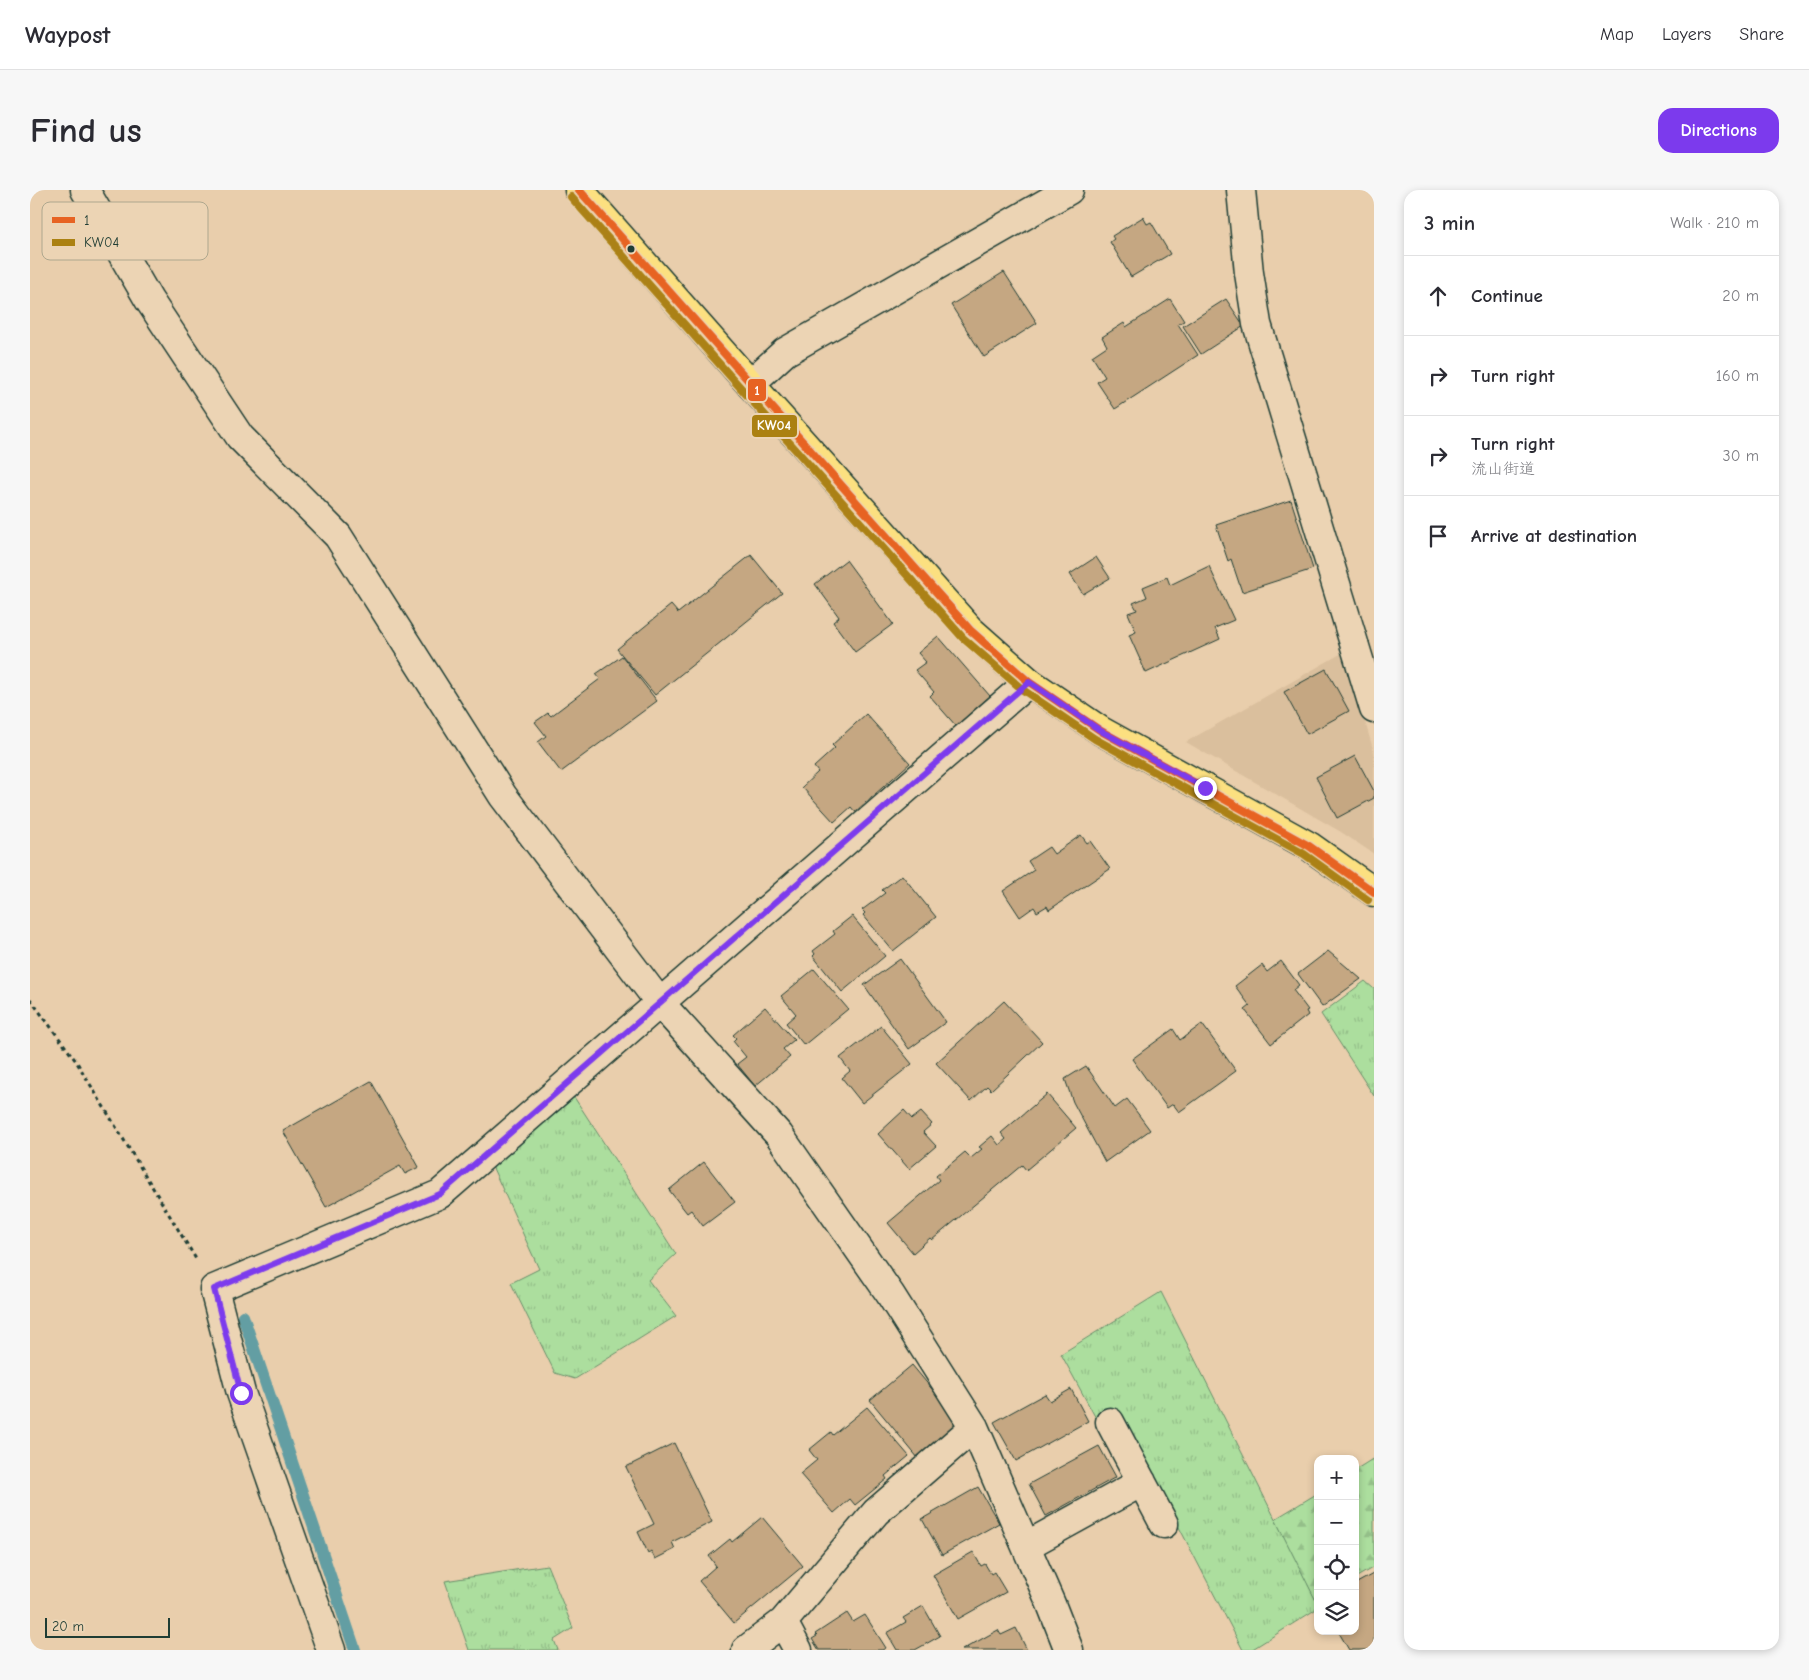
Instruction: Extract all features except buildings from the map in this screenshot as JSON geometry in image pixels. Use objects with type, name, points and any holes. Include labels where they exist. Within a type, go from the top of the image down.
[{"type":"main road","points":[[579,190],[970,630],[1029,682],[1101,731],[1309,846],[1374,892]]},
{"type":"street","points":[[85,190],[92,202]]},
{"type":"street","points":[[750,384],[785,352],[1069,190]]},
{"type":"street","points":[[1241,190],[1249,273],[1257,324],[1374,709]]},
{"type":"street","points":[[125,260],[148,300],[240,437],[338,536],[503,796],[660,1003],[779,1136],[890,1294],[974,1427],[1052,1604],[1069,1650]]},
{"type":"street","points":[[330,1650],[241,1393],[214,1289],[440,1194],[1029,682]]},
{"type":"street","points":[[1110,1422],[1164,1524]]},
{"type":"street","points":[[746,1650],[783,1622],[876,1512],[974,1427]]},
{"type":"street","points":[[1026,1546],[1142,1482]]},
{"type":"street","points":[[783,1622],[798,1650]]},
{"type":"path","points":[[30,999],[76,1061],[214,1289]]},
{"type":"shaded area","points":[[1344,652],[1374,752],[1374,854],[1341,832],[1186,742]]},
{"type":"green space","points":[[1365,981],[1374,989],[1374,1096],[1321,1014]]},
{"type":"green space","points":[[574,1097],[676,1254],[648,1280],[676,1316],[575,1379],[555,1373],[511,1283],[539,1269],[492,1166]]},
{"type":"green space","points":[[1161,1292],[1314,1596],[1314,1611],[1251,1650],[1243,1650],[1118,1410],[1098,1422],[1061,1354]]},
{"type":"green space","points":[[1374,1458],[1374,1567],[1359,1576],[1359,1500],[1359,1467]]},
{"type":"green space","points":[[1314,1495],[1314,1597],[1275,1519]]},
{"type":"green space","points":[[547,1565],[573,1628],[554,1640],[558,1650],[469,1650],[445,1581]]},
{"type":"waterway","points":[[243,1316],[355,1650]]},
{"type":"transit line","name":"1","points":[[579,190],[970,630],[1029,682],[1101,731],[1309,846],[1374,892]]},
{"type":"transit line","name":"KW04","points":[[571,197],[963,638],[1023,690],[1095,739],[1304,854],[1368,900]]},
{"type":"route","points":[[241,1393],[214,1289],[440,1194],[1029,682],[1101,731],[1205,788]]}]
